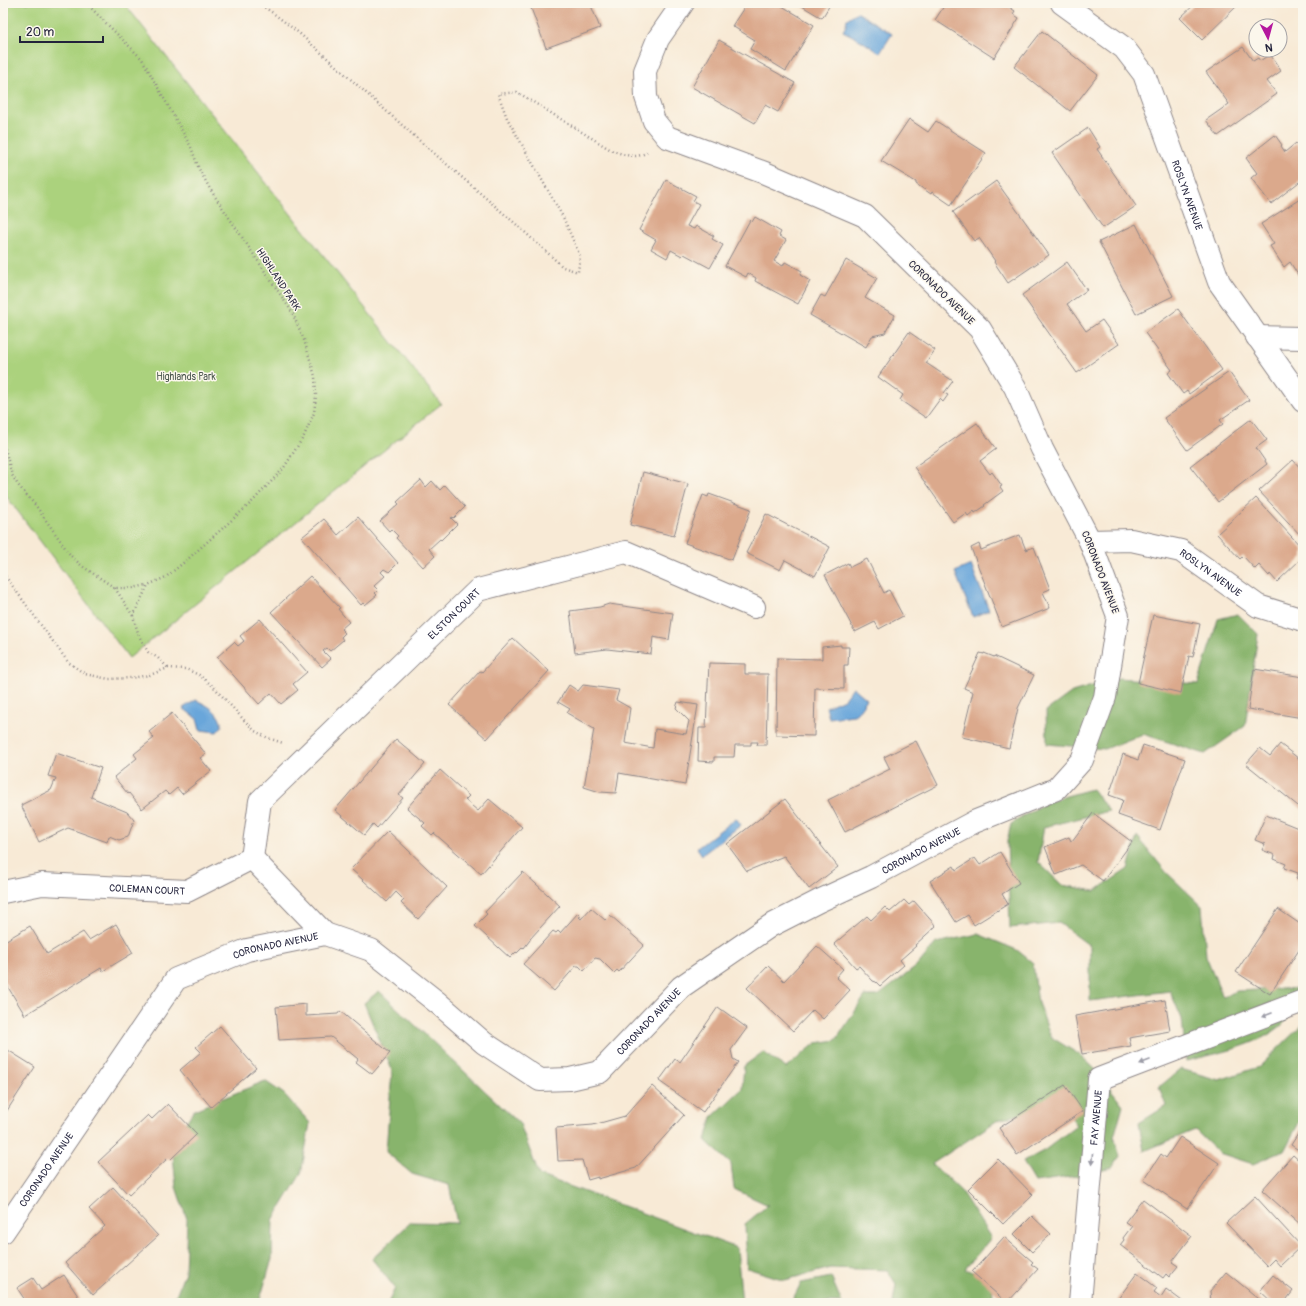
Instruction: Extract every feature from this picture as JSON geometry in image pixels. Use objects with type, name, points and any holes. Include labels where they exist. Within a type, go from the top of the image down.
[{"type":"street","points":[[667,137],[654,121],[646,97],[645,71],[658,39],[683,3]]},
{"type":"street","name":"ROSLYN AVENUE","points":[[1062,3],[1124,48],[1144,74],[1219,282],[1303,401]]},
{"type":"street","name":"CORONADO AVENUE","points":[[3,1232],[176,979],[247,950],[325,934],[372,950],[438,1003],[484,1043],[540,1080],[570,1080],[600,1072],[682,987],[770,926],[871,877],[974,822],[1056,789],[1082,760],[1105,697],[1118,616],[1090,541],[1042,449],[1015,387],[980,329],[864,216],[765,173],[667,137]]},
{"type":"street","points":[[1257,337],[1303,338]]},
{"type":"street","name":"ROSLYN AVENUE","points":[[1090,541],[1131,540],[1181,551],[1258,606],[1303,620]]},
{"type":"street","name":"ELSTON COURT","points":[[252,858],[260,801],[478,590],[626,552],[754,607]]},
{"type":"street","points":[[252,858],[325,934]]},
{"type":"street","name":"COLEMAN COURT","points":[[3,892],[42,884],[188,891],[252,858]]},
{"type":"street","name":"FAY AVENUE","points":[[1080,1303],[1099,1080],[1303,1001]]},
{"type":"path","name":"HIGHLAND PARK","points":[[86,3],[142,59],[191,147],[199,170],[210,189],[292,312],[304,340],[315,376],[316,395],[314,413],[304,436],[282,469],[251,503],[188,560],[166,577],[148,585],[133,588],[115,588]]},
{"type":"path","points":[[258,3],[299,33],[563,267],[578,272],[580,256],[563,217],[507,118],[498,94],[517,92],[611,150],[626,156],[643,154],[667,137]]},
{"type":"path","points":[[3,445],[12,475],[18,485],[36,506],[71,556],[82,566],[115,588],[133,616],[139,636],[148,652],[158,658],[168,668]]},
{"type":"path","points":[[3,573],[68,662],[85,674],[110,679],[150,675],[168,668],[186,669],[199,675],[213,686],[255,731],[268,738],[309,754]]},
{"type":"path","points":[[133,616],[148,585]]},
{"type":"green space","name":"Highlands Park","points":[[3,3],[124,3],[441,404],[129,658],[3,492]]},
{"type":"green space","points":[[1238,614],[1258,634],[1245,726],[1205,754],[1143,734],[1105,749],[1047,744],[1046,711],[1072,692],[1118,678],[1198,684],[1218,619]]},
{"type":"green space","points":[[1092,789],[1109,811],[1044,827],[1038,862],[1062,885],[1095,891],[1128,869],[1137,836],[1166,872],[1202,906],[1206,956],[1223,997],[1237,991],[1303,988],[1303,991],[1289,1016],[1284,1023],[1274,1031],[1263,1038],[1238,1048],[1186,1061],[1182,1019],[1170,991],[1090,1001],[1090,946],[1059,923],[1010,928],[1007,841],[1011,824],[1048,801]]},
{"type":"green space","points":[[978,934],[1017,950],[1033,963],[1038,1003],[1051,1037],[1080,1055],[1096,1070],[1123,1105],[1114,1137],[1120,1156],[1112,1168],[1083,1175],[1035,1182],[1023,1162],[1045,1150],[1076,1126],[1065,1103],[998,1120],[932,1164],[961,1191],[991,1238],[965,1269],[991,1280],[994,1303],[948,1303],[939,1297],[935,1303],[893,1303],[896,1284],[887,1270],[831,1268],[785,1280],[747,1268],[745,1224],[768,1205],[734,1189],[731,1164],[706,1141],[712,1117],[742,1089],[744,1066],[763,1052],[786,1068],[816,1043],[836,1040],[865,996],[878,996],[916,967],[936,943]]},
{"type":"green space","points":[[379,991],[520,1124],[539,1175],[737,1248],[742,1303],[388,1303],[395,1288],[372,1259],[411,1222],[457,1223],[449,1185],[412,1174],[386,1152],[392,1070],[364,1003]]},
{"type":"green space","points":[[1303,1024],[1303,1115],[1284,1151],[1253,1164],[1219,1153],[1195,1130],[1144,1151],[1139,1123],[1166,1106],[1159,1087],[1181,1069],[1219,1080],[1259,1067]]},
{"type":"green space","points":[[265,1081],[284,1094],[310,1123],[301,1174],[273,1220],[272,1259],[259,1303],[173,1303],[185,1272],[187,1219],[176,1187],[172,1144],[194,1110]]},
{"type":"green space","points":[[831,1277],[842,1303],[791,1303],[801,1283]]},
{"type":"water","points":[[857,12],[892,34],[880,53],[843,31],[847,19]]},
{"type":"water","points":[[971,565],[989,610],[973,617],[955,572]]},
{"type":"water","points":[[853,687],[867,699],[857,713],[854,715],[829,718],[826,707],[844,699]]},
{"type":"water","points":[[196,700],[209,707],[218,716],[222,726],[217,732],[200,730],[197,719],[183,708]]},
{"type":"water","points":[[736,818],[741,825],[702,855],[697,848]]},
{"type":"building","points":[[529,3],[590,3],[600,28],[546,48]]},
{"type":"building","points":[[747,3],[777,3],[814,25],[786,71],[750,49],[755,40],[732,26]]},
{"type":"building","points":[[797,3],[831,3],[822,18]]},
{"type":"building","points":[[946,3],[1003,3],[1015,11],[1013,14],[1019,18],[994,58],[935,20]]},
{"type":"building","points":[[1196,3],[1240,3],[1202,40],[1180,18]]},
{"type":"building","points":[[1042,31],[1098,75],[1070,111],[1014,67]]},
{"type":"building","points":[[719,40],[795,83],[778,112],[765,105],[755,123],[692,87]]},
{"type":"building","points":[[1243,47],[1248,54],[1248,58],[1251,58],[1253,61],[1258,58],[1260,61],[1264,58],[1273,58],[1281,71],[1267,81],[1277,94],[1218,136],[1206,120],[1229,104],[1206,72]]},
{"type":"building","points":[[909,119],[928,132],[936,121],[986,153],[951,205],[932,192],[931,194],[916,184],[916,182],[881,161]]},
{"type":"building","points":[[1088,128],[1100,147],[1097,149],[1136,206],[1103,228],[1052,153]]},
{"type":"building","points":[[1275,135],[1285,152],[1296,143],[1303,152],[1303,179],[1271,204],[1251,178],[1257,173],[1246,158]]},
{"type":"building","points":[[666,180],[696,196],[693,201],[699,204],[687,226],[694,229],[696,226],[714,236],[712,239],[723,245],[710,268],[684,254],[682,256],[671,250],[667,258],[651,249],[656,240],[639,230]]},
{"type":"building","points":[[996,181],[1049,255],[1008,283],[979,238],[974,241],[953,212]]},
{"type":"building","points":[[1300,199],[1303,203],[1303,283],[1290,262],[1284,267],[1270,246],[1274,244],[1261,224]]},
{"type":"building","points":[[755,217],[781,232],[779,236],[786,240],[774,261],[783,266],[785,262],[802,271],[800,275],[810,281],[798,304],[755,281],[756,278],[748,273],[746,277],[725,266],[750,220],[752,222]]},
{"type":"building","points":[[1136,224],[1173,296],[1136,314],[1099,242]]},
{"type":"building","points":[[846,260],[877,278],[865,298],[895,315],[885,333],[872,336],[866,347],[810,315],[821,295],[825,297]]},
{"type":"building","points":[[1067,262],[1087,290],[1067,304],[1086,331],[1102,320],[1119,344],[1077,373],[1022,295]]},
{"type":"building","points":[[1178,309],[1222,370],[1189,394],[1187,391],[1183,394],[1168,373],[1172,370],[1145,333]]},
{"type":"building","points":[[909,332],[935,350],[926,363],[953,381],[944,393],[948,395],[943,402],[940,399],[926,418],[900,400],[903,395],[878,377]]},
{"type":"building","points":[[1229,372],[1249,400],[1220,420],[1223,424],[1187,450],[1164,418]]},
{"type":"building","points":[[1251,419],[1267,440],[1256,448],[1267,464],[1218,502],[1190,466]]},
{"type":"building","points":[[977,423],[996,449],[980,461],[990,474],[992,472],[1002,486],[1000,487],[1003,491],[975,513],[974,511],[968,516],[966,513],[953,522],[914,467]]},
{"type":"building","points":[[1293,460],[1303,471],[1303,538],[1259,491]]},
{"type":"building","points":[[643,472],[688,484],[674,536],[630,525]]},
{"type":"building","points":[[421,480],[426,487],[432,481],[440,490],[445,485],[465,507],[454,518],[451,518],[457,524],[441,540],[440,539],[429,549],[435,556],[423,567],[396,538],[398,536],[391,529],[389,531],[380,521],[399,504],[397,502]]},
{"type":"building","points":[[709,494],[751,509],[732,560],[685,543],[703,495],[708,497]]},
{"type":"building","points":[[1256,498],[1303,549],[1303,557],[1277,582],[1259,565],[1255,569],[1243,556],[1240,559],[1217,534]]},
{"type":"building","points":[[766,514],[830,547],[815,576],[785,560],[780,570],[746,553]]},
{"type":"building","points":[[358,517],[398,563],[389,572],[384,569],[381,572],[385,576],[374,586],[378,590],[375,593],[377,595],[365,605],[363,603],[361,605],[302,537],[324,519],[338,535]]},
{"type":"building","points":[[1020,535],[1026,550],[1034,547],[1050,589],[1043,592],[1050,608],[1002,627],[971,548],[979,544],[981,550]]},
{"type":"building","points":[[867,559],[884,593],[889,590],[903,616],[879,629],[875,622],[855,632],[825,575],[848,563],[850,567]]},
{"type":"building","points":[[310,576],[340,608],[338,609],[349,622],[341,629],[345,633],[341,637],[343,640],[330,651],[327,648],[323,651],[331,659],[322,667],[271,612]]},
{"type":"building","points":[[609,604],[673,613],[669,640],[653,637],[651,654],[607,649],[575,653],[570,611],[600,607]]},
{"type":"building","points":[[1153,615],[1200,624],[1193,657],[1189,656],[1181,693],[1138,683]]},
{"type":"building","points":[[260,619],[307,672],[293,684],[298,690],[281,704],[271,693],[259,704],[217,657],[234,642],[238,646],[244,641],[240,636]]},
{"type":"building","points":[[513,638],[549,671],[487,739],[449,705]]},
{"type":"building","points":[[841,645],[841,647],[849,647],[848,665],[844,665],[844,689],[815,688],[814,736],[776,735],[777,658],[822,659],[822,647]]},
{"type":"building","points":[[980,653],[994,656],[1034,675],[1018,708],[1009,748],[962,737],[973,692],[964,688]]},
{"type":"building","points":[[709,663],[745,664],[745,674],[768,674],[766,745],[757,745],[758,742],[751,742],[751,745],[735,745],[734,757],[714,757],[714,762],[698,761],[699,728],[706,728]]},
{"type":"building","points":[[1254,669],[1303,677],[1303,718],[1248,709]]},
{"type":"building","points":[[569,685],[578,691],[583,685],[619,690],[616,700],[630,708],[625,743],[653,748],[655,729],[686,734],[689,721],[676,708],[678,702],[698,705],[685,785],[619,773],[616,793],[600,792],[584,787],[594,729],[567,713],[570,709],[558,702]]},
{"type":"building","points":[[172,713],[206,754],[200,758],[211,771],[182,794],[177,788],[169,795],[165,791],[142,809],[114,777],[137,758],[134,754],[154,738],[149,732]]},
{"type":"building","points":[[396,739],[425,764],[399,795],[403,798],[377,828],[373,824],[364,835],[335,810]]},
{"type":"building","points":[[916,741],[938,785],[845,832],[828,800],[890,769],[884,757]]},
{"type":"building","points":[[1280,744],[1303,762],[1303,810],[1246,764],[1260,748],[1270,756]]},
{"type":"building","points":[[1143,745],[1185,759],[1160,830],[1118,815],[1123,800],[1109,795],[1123,754],[1138,760]]},
{"type":"building","points":[[56,753],[101,768],[91,797],[127,812],[134,820],[128,837],[119,840],[109,836],[107,842],[68,828],[39,842],[21,805],[51,790],[56,778],[48,776]]},
{"type":"building","points":[[440,770],[469,796],[465,800],[478,811],[489,799],[522,827],[481,874],[434,833],[432,835],[422,826],[425,823],[407,808]]},
{"type":"building","points":[[785,799],[838,867],[809,889],[784,856],[747,871],[727,844]]},
{"type":"building","points":[[1093,813],[1132,842],[1103,881],[1081,865],[1056,875],[1045,847],[1069,837],[1072,841]]},
{"type":"building","points":[[1266,815],[1303,830],[1303,881],[1296,878],[1298,873],[1284,868],[1286,864],[1274,859],[1275,855],[1262,850],[1265,844],[1255,840]]},
{"type":"building","points":[[388,831],[447,887],[418,919],[401,903],[404,900],[396,892],[387,902],[351,869]]},
{"type":"building","points":[[1000,852],[1019,883],[1002,894],[1008,904],[974,925],[968,915],[956,922],[930,881],[954,866],[956,870],[975,858],[980,865]]},
{"type":"building","points":[[523,872],[560,906],[530,939],[524,948],[523,947],[517,953],[516,952],[510,958],[475,926],[487,914],[485,912]]},
{"type":"building","points":[[904,900],[909,905],[914,901],[936,926],[900,960],[904,965],[880,986],[873,981],[859,966],[856,968],[834,944],[867,916],[871,920],[885,907],[890,912]]},
{"type":"building","points":[[591,908],[605,920],[610,915],[644,945],[619,972],[617,970],[614,973],[600,959],[595,958],[584,971],[579,966],[576,966],[554,991],[523,964],[553,931],[556,933],[558,931],[560,933],[578,913],[581,916],[579,917],[581,919]]},
{"type":"building","points":[[1278,909],[1303,926],[1303,944],[1270,994],[1236,972]]},
{"type":"building","points":[[116,924],[133,953],[103,971],[101,968],[25,1015],[3,979],[3,942],[30,926],[47,954],[83,932],[89,940]]},
{"type":"building","points":[[817,946],[843,969],[836,977],[850,990],[823,1019],[813,1010],[793,1031],[747,988],[768,966],[784,981]]},
{"type":"building","points":[[1165,1000],[1170,1031],[1129,1038],[1131,1046],[1082,1054],[1075,1016]]},
{"type":"building","points":[[306,1004],[306,1016],[338,1014],[340,1011],[390,1053],[372,1074],[356,1062],[358,1059],[331,1037],[279,1040],[276,1007]]},
{"type":"building","points":[[718,1007],[747,1028],[731,1050],[733,1059],[738,1062],[703,1112],[659,1081],[675,1059],[680,1062]]},
{"type":"building","points":[[220,1026],[256,1068],[211,1107],[180,1070],[201,1052],[196,1047]]},
{"type":"building","points":[[3,1047],[35,1067],[3,1117]]},
{"type":"building","points":[[1065,1085],[1083,1111],[1017,1155],[999,1128]]},
{"type":"building","points":[[652,1086],[684,1115],[636,1168],[598,1179],[598,1177],[588,1180],[582,1160],[558,1161],[556,1128],[593,1125],[625,1116]]},
{"type":"building","points":[[168,1104],[197,1134],[170,1160],[168,1158],[129,1195],[98,1162],[148,1115],[152,1119]]},
{"type":"building","points":[[1303,1126],[1303,1153],[1291,1145]]},
{"type":"building","points":[[1180,1137],[1219,1163],[1187,1209],[1144,1180],[1161,1154],[1166,1158]]},
{"type":"building","points":[[1293,1155],[1303,1164],[1303,1223],[1301,1225],[1262,1190]]},
{"type":"building","points":[[998,1159],[1033,1195],[1003,1224],[968,1189]]},
{"type":"building","points":[[113,1187],[158,1236],[93,1295],[65,1263],[105,1226],[89,1209]]},
{"type":"building","points":[[1255,1196],[1301,1246],[1280,1266],[1274,1259],[1267,1266],[1226,1223]]},
{"type":"building","points":[[1143,1199],[1192,1236],[1172,1262],[1178,1266],[1169,1277],[1166,1274],[1163,1278],[1120,1245],[1124,1240],[1123,1238],[1132,1226],[1125,1222]]},
{"type":"building","points":[[1032,1216],[1051,1234],[1032,1252],[1014,1234]]},
{"type":"building","points":[[1004,1237],[1033,1262],[1031,1264],[1038,1269],[1007,1303],[972,1272]]},
{"type":"building","points":[[1226,1272],[1264,1303],[1211,1303],[1210,1291]]},
{"type":"building","points":[[1137,1273],[1157,1288],[1154,1292],[1161,1297],[1166,1289],[1182,1301],[1181,1303],[1115,1303]]},
{"type":"building","points":[[64,1275],[80,1299],[75,1303],[20,1303],[25,1300],[17,1288],[33,1278],[41,1290]]},
{"type":"building","points":[[1273,1275],[1293,1291],[1284,1303],[1273,1303],[1260,1291]]}]
